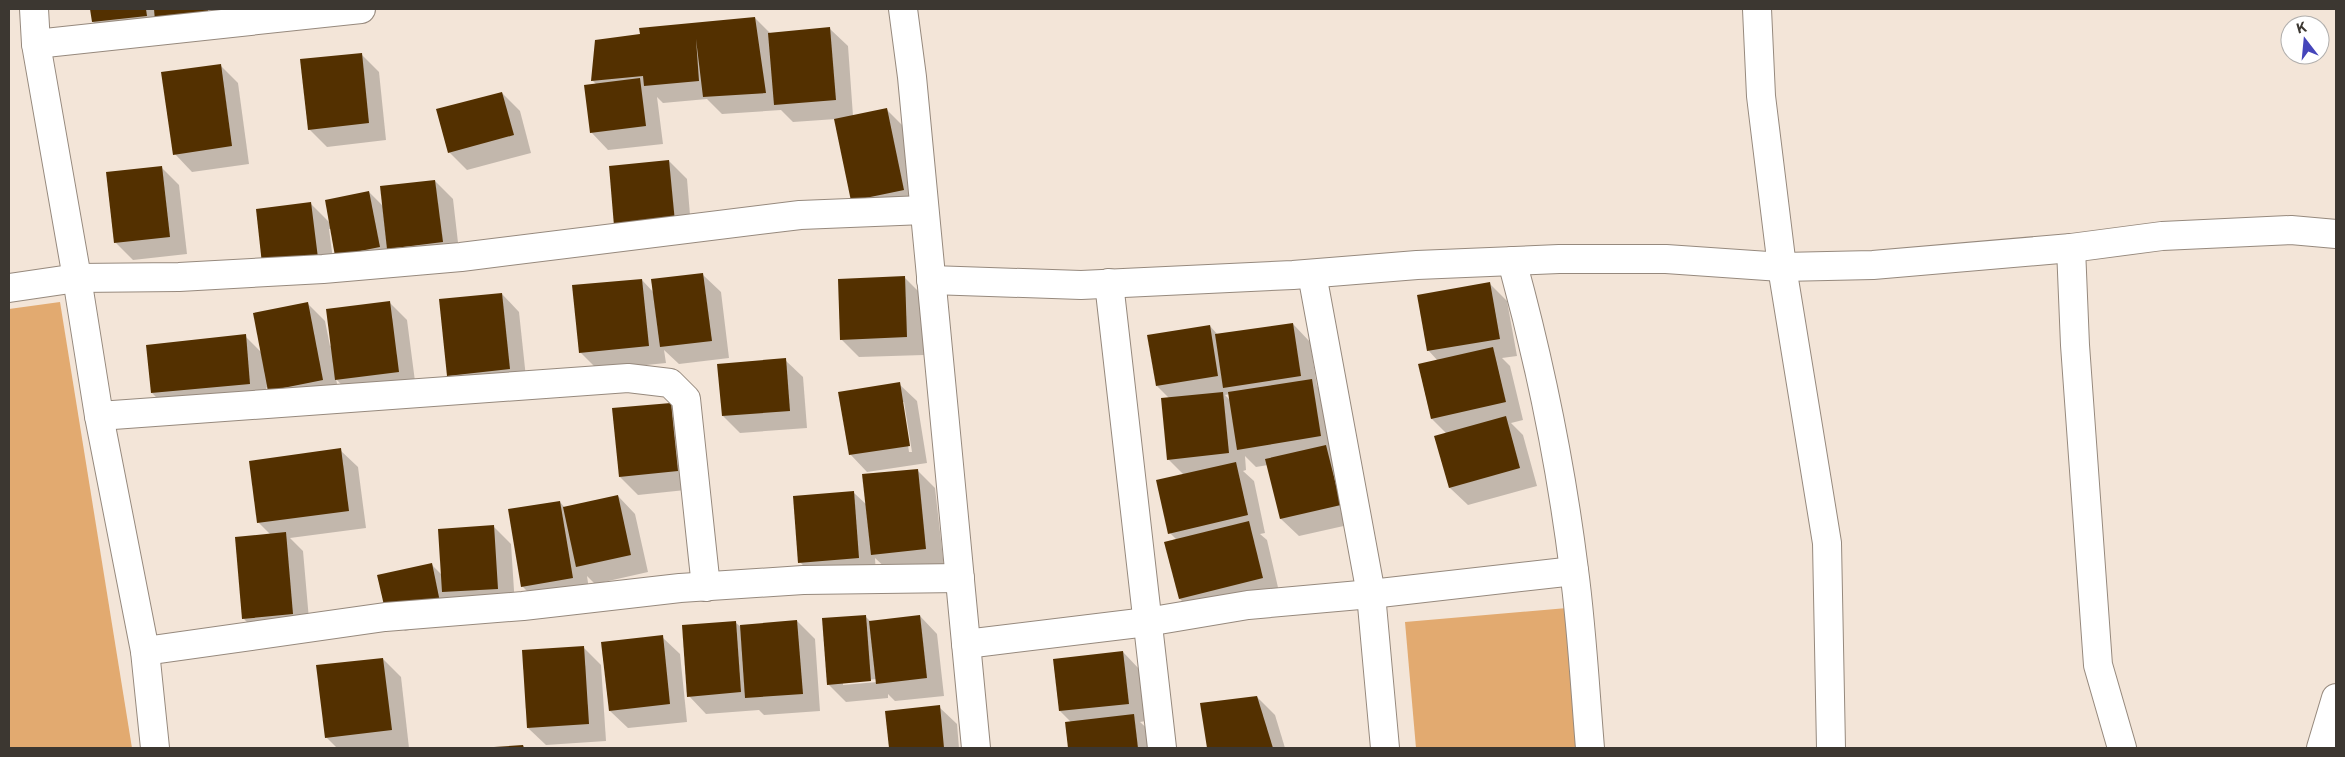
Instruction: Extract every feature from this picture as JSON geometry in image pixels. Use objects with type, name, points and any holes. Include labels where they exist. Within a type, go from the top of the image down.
[{"type":"street","points":[[34,9],[36,44],[99,416],[145,651],[156,748]]},
{"type":"street","points":[[36,44],[361,9]]},
{"type":"street","points":[[903,9],[912,77],[976,748]]},
{"type":"street","points":[[1757,9],[1761,96],[1782,267],[1827,543],[1831,748]]},
{"type":"street","points":[[9,288],[77,278],[198,276],[461,258],[800,215],[924,210]]},
{"type":"street","points":[[931,280],[1081,285],[1312,274],[1417,265],[1512,261],[1666,259],[1782,267],[1873,265],[2071,248],[2162,236],[2291,230],[2336,234]]},
{"type":"street","points":[[2071,248],[2080,424],[2098,665],[2122,748]]},
{"type":"street","points":[[1512,261],[1534,339],[1547,400],[1574,571],[1590,748]]},
{"type":"street","points":[[1312,274],[1371,594],[1385,748]]},
{"type":"street","points":[[1109,283],[1162,748]]},
{"type":"street","points":[[99,416],[628,378],[670,383],[686,399],[706,587]]},
{"type":"street","points":[[966,644],[1147,622],[1248,605],[1371,594],[1574,571]]},
{"type":"street","points":[[145,651],[385,617],[523,606],[706,587],[803,580],[960,578]]},
{"type":"street","points":[[2320,748],[2336,698]]},
{"type":"shaded area","points":[[60,302],[132,748],[9,748],[9,309]]},
{"type":"shaded area","points":[[1567,608],[1577,748],[1416,748],[1405,622]]},
{"type":"building","points":[[90,9],[146,9],[147,16],[92,22]]},
{"type":"building","points":[[154,9],[208,9],[208,13],[155,21]]},
{"type":"building","points":[[755,17],[766,93],[703,97],[696,39],[699,81],[644,86],[643,76],[591,81],[595,40],[640,34],[639,28]]},
{"type":"building","points":[[830,27],[836,100],[774,105],[768,33]]},
{"type":"building","points":[[362,53],[369,123],[308,130],[300,59]]},
{"type":"building","points":[[221,64],[232,146],[173,155],[161,72]]},
{"type":"building","points":[[640,78],[646,126],[590,133],[584,85]]},
{"type":"building","points":[[502,92],[514,135],[448,153],[436,109]]},
{"type":"building","points":[[887,108],[904,190],[851,201],[834,119]]},
{"type":"building","points":[[669,160],[675,222],[614,226],[609,166]]},
{"type":"building","points":[[162,166],[170,237],[114,243],[106,172]]},
{"type":"building","points":[[435,180],[443,242],[387,249],[380,186]]},
{"type":"building","points":[[369,191],[380,247],[335,256],[325,200]]},
{"type":"building","points":[[311,202],[318,258],[262,264],[256,209]]},
{"type":"building","points":[[703,273],[712,341],[660,347],[651,279]]},
{"type":"building","points":[[905,276],[907,337],[840,340],[838,279]]},
{"type":"building","points":[[642,279],[649,346],[579,353],[572,285]]},
{"type":"building","points":[[1490,282],[1500,339],[1427,351],[1417,295]]},
{"type":"building","points":[[502,293],[510,369],[447,376],[439,299]]},
{"type":"building","points":[[390,301],[399,372],[335,380],[326,309]]},
{"type":"building","points":[[308,302],[323,380],[268,391],[253,313]]},
{"type":"building","points":[[1293,323],[1301,376],[1223,388],[1215,334]]},
{"type":"building","points":[[1210,325],[1218,376],[1156,386],[1147,335]]},
{"type":"building","points":[[246,334],[250,384],[151,393],[146,345]]},
{"type":"building","points":[[1493,347],[1506,402],[1431,419],[1418,364]]},
{"type":"building","points":[[786,358],[790,411],[722,416],[717,364]]},
{"type":"building","points":[[1312,379],[1321,436],[1237,450],[1228,392]]},
{"type":"building","points":[[900,382],[910,446],[849,455],[838,392]]},
{"type":"building","points":[[1223,392],[1229,453],[1167,460],[1161,398]]},
{"type":"building","points":[[671,403],[678,471],[619,477],[612,408]]},
{"type":"building","points":[[1506,416],[1520,468],[1449,488],[1434,436]]},
{"type":"building","points":[[1326,445],[1341,505],[1280,519],[1265,459]]},
{"type":"building","points":[[341,448],[349,511],[257,523],[249,461]]},
{"type":"building","points":[[1236,462],[1248,515],[1168,534],[1156,480]]},
{"type":"building","points":[[918,469],[926,549],[871,555],[862,474]]},
{"type":"building","points":[[854,491],[859,558],[798,563],[793,496]]},
{"type":"building","points":[[618,495],[631,555],[576,567],[563,507]]},
{"type":"building","points":[[560,501],[573,578],[521,587],[508,509]]},
{"type":"building","points":[[1249,521],[1263,578],[1179,599],[1164,542]]},
{"type":"building","points":[[494,525],[498,589],[442,592],[438,529]]},
{"type":"building","points":[[286,532],[293,614],[242,619],[235,537]]},
{"type":"building","points":[[432,563],[440,602],[386,614],[377,575]]},
{"type":"building","points":[[866,615],[871,681],[827,685],[822,618]]},
{"type":"building","points":[[920,615],[927,678],[876,684],[869,621]]},
{"type":"building","points":[[797,620],[803,694],[745,698],[740,625]]},
{"type":"building","points":[[736,621],[741,692],[687,697],[682,625]]},
{"type":"building","points":[[663,635],[670,704],[609,711],[601,642]]},
{"type":"building","points":[[584,646],[589,724],[527,728],[522,650]]},
{"type":"building","points":[[1123,651],[1129,704],[1059,711],[1053,659]]},
{"type":"building","points":[[383,658],[392,730],[325,738],[316,665]]},
{"type":"building","points":[[1257,696],[1273,748],[1207,748],[1200,703]]},
{"type":"building","points":[[940,705],[944,748],[889,748],[885,711]]},
{"type":"building","points":[[1134,714],[1138,748],[1068,748],[1065,722]]},
{"type":"building","points":[[523,745],[524,748],[494,748],[494,747]]}]
